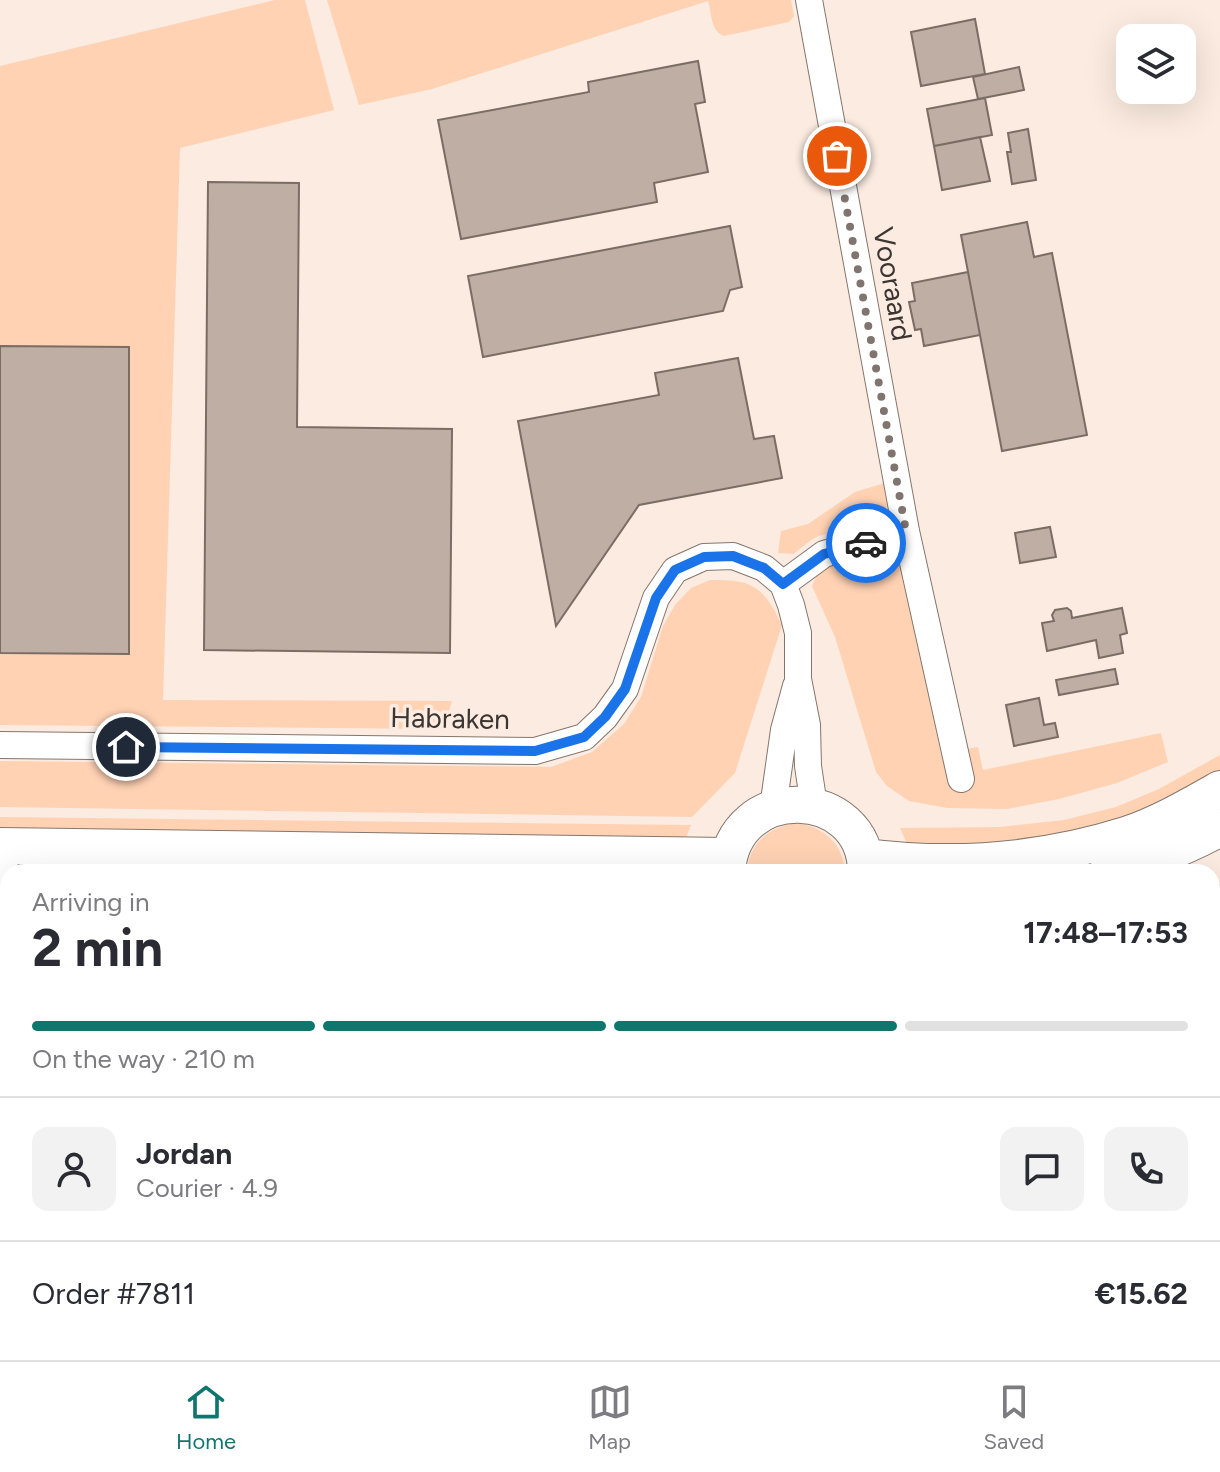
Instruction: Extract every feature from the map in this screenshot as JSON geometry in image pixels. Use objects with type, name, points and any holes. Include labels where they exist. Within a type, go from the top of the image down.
[{"type":"main road","points":[[0,846],[728,864],[738,835],[753,819],[773,808],[793,804],[814,806],[837,816],[855,834],[866,864],[993,862],[1064,852],[1129,834],[1220,789]]},
{"type":"main road","points":[[1141,864],[1220,828]]},
{"type":"street","name":"Vooraard","points":[[809,0],[906,531],[961,779]]},
{"type":"street","points":[[814,806],[808,766],[807,725],[798,679],[798,633],[783,584],[824,554],[906,531]]},
{"type":"street","name":"Habraken","points":[[0,745],[535,751],[584,737],[605,717],[625,689],[656,598],[675,570],[704,557],[733,556],[764,568],[783,584]]},
{"type":"street","points":[[773,808],[784,730],[798,679]]},
{"type":"shaded area","points":[[275,0],[305,0],[334,110],[180,148],[163,700],[452,701],[446,720],[433,729],[0,725],[0,66]]},
{"type":"shaded area","points":[[327,0],[791,0],[794,16],[789,22],[724,36],[714,26],[708,1],[432,89],[359,105]]},
{"type":"shaded area","points":[[888,482],[885,510],[869,524],[816,537],[793,554],[778,553],[781,531],[808,524],[855,492]]},
{"type":"shaded area","points":[[893,550],[903,555],[941,754],[978,747],[983,770],[1161,733],[1168,762],[1117,783],[1007,809],[947,808],[909,801],[887,786],[876,772],[835,637],[812,586],[818,574],[832,565]]},
{"type":"shaded area","points":[[710,580],[737,581],[755,588],[769,602],[782,625],[735,773],[692,817],[0,807],[0,761],[551,767],[592,752],[624,724],[641,697],[663,626],[675,605],[691,588]]},
{"type":"shaded area","points":[[1220,755],[1220,778],[1158,811],[1050,846],[909,849],[900,828],[999,827],[1064,820],[1116,807],[1159,789]]},
{"type":"shaded area","points":[[0,817],[691,825],[684,843],[0,836]]},
{"type":"shaded area","points":[[786,825],[806,825],[823,833],[836,845],[843,864],[749,864],[762,838]]},
{"type":"shaded area","points":[[0,852],[409,864],[0,864]]},
{"type":"building","points":[[975,19],[985,74],[921,86],[911,32]]},
{"type":"building","points":[[698,61],[705,102],[695,104],[708,172],[654,183],[657,202],[461,239],[438,120],[589,92],[588,82]]},
{"type":"building","points":[[1019,67],[1024,90],[978,99],[973,77]]},
{"type":"building","points":[[985,98],[992,135],[934,146],[927,109]]},
{"type":"building","points":[[1028,129],[1036,180],[1012,184],[1007,152],[1011,152],[1008,133]]},
{"type":"building","points":[[980,137],[990,181],[942,190],[934,146]]},
{"type":"building","points":[[208,182],[299,183],[297,427],[452,429],[450,653],[204,650]]},
{"type":"building","points":[[1027,222],[1034,257],[1052,253],[1087,435],[1002,451],[961,235]]},
{"type":"building","points":[[730,226],[742,287],[730,290],[723,311],[483,357],[468,276]]},
{"type":"building","points":[[968,272],[980,335],[924,346],[921,329],[915,330],[909,302],[915,301],[912,283]]},
{"type":"building","points":[[0,346],[129,347],[129,654],[0,653]]},
{"type":"building","points":[[738,358],[754,439],[774,436],[782,478],[639,505],[556,626],[518,421],[659,395],[655,373]]},
{"type":"building","points":[[1050,527],[1056,557],[1020,563],[1015,533]]},
{"type":"building","points":[[1067,608],[1072,618],[1122,608],[1127,633],[1120,635],[1123,653],[1099,658],[1096,640],[1047,651],[1042,623],[1054,621],[1052,615],[1055,610]]},
{"type":"building","points":[[1115,669],[1118,684],[1059,695],[1056,680]]},
{"type":"building","points":[[1039,698],[1044,725],[1055,723],[1058,737],[1014,746],[1006,705]]},
{"type":"way so far","points":[[837,156],[906,531],[866,543]]},
{"type":"route","points":[[126,747],[535,751],[584,737],[605,717],[625,689],[656,598],[675,570],[704,557],[733,556],[764,568],[783,584],[824,554],[866,543]]}]
